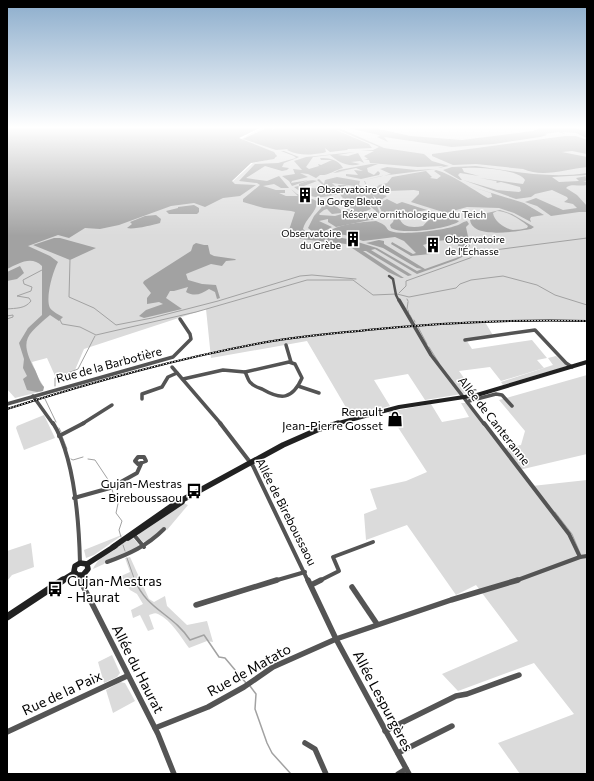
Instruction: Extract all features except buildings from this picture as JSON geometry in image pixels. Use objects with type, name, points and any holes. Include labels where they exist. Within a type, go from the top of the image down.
[{"type":"main road","points":[[74,573],[74,567],[113,547],[188,497],[296,438],[347,420],[407,405],[494,392],[587,362]]},
{"type":"main road","points":[[74,573],[81,576],[87,571],[88,567],[84,563]]},
{"type":"main road","points":[[7,617],[74,573]]},
{"type":"street","name":"Allée de Canteranne","points":[[390,276],[393,279],[396,294],[426,346],[462,397],[569,534],[580,557]]},
{"type":"street","name":"Rue de la Barbotière","points":[[7,404],[173,358],[191,339],[190,334],[181,320]]},
{"type":"street","points":[[465,340],[535,330],[566,363],[572,367]]},
{"type":"street","points":[[245,372],[251,384],[280,398],[288,397],[302,380],[302,376],[295,364],[291,362],[286,345]]},
{"type":"street","points":[[183,379],[223,370],[245,372],[291,362]]},
{"type":"street","name":"Allée de Bireboussaou","points":[[172,366],[215,416],[251,462],[336,639]]},
{"type":"street","points":[[142,399],[142,394],[162,387],[168,377],[177,373]]},
{"type":"street","points":[[298,386],[319,394]]},
{"type":"street","points":[[469,400],[494,392],[502,395],[512,406]]},
{"type":"street","points":[[33,396],[48,416],[59,436],[66,455],[79,523],[84,563]]},
{"type":"street","points":[[59,436],[84,423],[112,405]]},
{"type":"street","points":[[74,498],[110,488],[137,473],[141,464]]},
{"type":"street","points":[[107,562],[144,547],[153,541],[164,529]]},
{"type":"street","points":[[132,534],[144,547]]},
{"type":"street","points":[[311,585],[338,571],[333,557],[372,542]]},
{"type":"street","name":"Rue de Matato","points":[[155,728],[208,707],[244,687],[273,667],[336,639],[376,624],[516,581],[580,557],[587,556]]},
{"type":"street","points":[[196,605],[305,572]]},
{"type":"street","name":"Allée du Haurat","points":[[81,576],[80,581],[127,676],[155,728],[174,774]]},
{"type":"street","points":[[352,587],[376,624]]},
{"type":"street","name":"Allée Lespurgères","points":[[336,639],[407,772]]},
{"type":"street","points":[[385,731],[456,696],[467,694],[519,675]]},
{"type":"street","name":"Rue de la Paix","points":[[7,732],[127,676]]},
{"type":"street","points":[[398,753],[452,726]]},
{"type":"street","points":[[305,743],[315,749],[326,774]]},
{"type":"street","points":[[398,774],[407,772]]},
{"type":"green space","name":"Réserve ornithologique du Teich","points":[[33,163],[234,163],[232,182],[253,163],[587,163],[587,322],[485,322],[494,337],[467,341],[472,349],[532,340],[547,358],[537,360],[544,368],[501,381],[490,367],[459,371],[474,392],[425,400],[408,374],[374,380],[390,406],[351,416],[307,341],[211,358],[206,309],[84,349],[75,370],[56,378],[47,358],[32,362],[44,387],[43,391],[15,398],[7,389],[7,260],[38,251],[26,246]],"holes":[[[42,265],[52,272],[48,294],[43,296]]]},
{"type":"green space","points":[[556,356],[567,366],[503,385],[501,382],[553,365],[548,358]]},
{"type":"green space","points":[[587,375],[587,454],[519,470],[532,486],[587,480],[587,774],[520,774],[498,743],[574,714],[534,663],[458,691],[442,674],[518,641],[476,585],[456,595],[407,525],[366,540],[364,514],[377,509],[370,489],[406,481],[427,472],[388,412],[431,404],[442,422],[469,417],[461,403],[466,403],[503,449],[521,445],[525,431],[499,400]]},
{"type":"green space","points":[[44,415],[55,438],[24,450],[16,428],[17,426]]},
{"type":"green space","points":[[183,503],[188,505],[167,530],[162,528],[150,540],[143,542],[138,536],[139,533]]},
{"type":"green space","points":[[124,534],[94,555],[86,558],[84,550]]},
{"type":"green space","points":[[133,538],[139,545],[138,547],[107,560],[104,564],[93,569],[104,555]]},
{"type":"green space","points":[[31,543],[34,567],[12,575],[7,581],[7,551]]},
{"type":"green space","points":[[130,557],[149,599],[154,602],[165,596],[167,606],[187,625],[207,621],[213,642],[207,641],[189,648],[171,624],[158,614],[155,613],[149,615],[154,629],[148,631],[140,615],[133,618],[131,610],[143,604],[137,594],[130,590],[121,576],[130,572],[125,558]]},
{"type":"green space","points":[[112,655],[120,673],[117,677],[104,683],[98,662]]},
{"type":"green space","points":[[120,682],[125,683],[135,701],[113,713],[106,690]]},
{"type":"shaded area","points":[[7,163],[251,163],[232,181],[235,184],[256,185],[240,196],[223,198],[205,207],[194,203],[171,206],[119,225],[100,229],[85,228],[69,238],[58,235],[28,246],[50,256],[58,262],[50,285],[48,298],[50,308],[63,317],[59,321],[50,315],[31,333],[26,344],[29,358],[44,387],[43,391],[37,392],[27,390],[23,379],[27,376],[23,368],[24,359],[19,343],[28,328],[42,315],[42,266],[33,261],[29,261],[7,269]]},
{"type":"shaded area","points":[[284,163],[282,167],[289,168],[282,171],[265,166],[246,178],[267,181],[279,176],[289,188],[281,188],[274,184],[263,186],[276,190],[285,190],[285,193],[279,193],[286,196],[298,196],[291,189],[297,194],[317,202],[315,209],[304,225],[303,229],[306,232],[348,239],[377,248],[417,271],[422,269],[417,268],[383,248],[366,243],[379,240],[384,241],[384,244],[425,269],[478,249],[456,260],[417,274],[375,249],[371,250],[412,275],[408,276],[366,251],[363,251],[404,278],[401,278],[388,272],[346,244],[301,239],[289,233],[295,212],[264,208],[243,202],[243,199],[260,185],[257,183],[239,181],[255,164]]},
{"type":"shaded area","points":[[296,163],[308,163],[306,167],[309,169],[319,166],[318,164],[321,165],[324,163],[339,163],[343,168],[329,174],[320,175],[316,178],[308,174],[300,173],[308,177],[292,181],[291,183],[309,180],[292,186],[289,181],[282,176],[295,174],[293,169],[302,170]]},
{"type":"shaded area","points":[[345,163],[360,164],[351,165]]},
{"type":"shaded area","points":[[375,163],[440,163],[449,166],[438,168],[444,166],[418,167]]},
{"type":"shaded area","points":[[449,163],[587,163],[587,167],[538,173],[523,169],[476,164],[453,165]]},
{"type":"shaded area","points":[[378,164],[367,168],[368,172],[374,175],[378,171],[380,173],[379,175],[361,179],[346,176],[346,174],[358,175],[354,170],[363,171],[356,168],[337,172],[346,171],[333,173],[339,170]]},
{"type":"shaded area","points":[[476,166],[545,175],[573,175],[587,173],[587,175],[552,177],[559,182],[579,181],[576,178],[587,176],[585,177],[587,178],[587,181],[583,181],[587,182],[587,185],[570,186],[566,188],[577,195],[587,206],[587,212],[551,216],[537,206],[525,202],[536,198],[563,210],[577,208],[573,204],[564,202],[568,199],[567,197],[552,190],[535,194],[531,197],[516,199],[463,180],[497,190],[519,192],[521,191],[520,187],[501,182],[496,183],[496,181],[480,178],[523,184],[525,180],[521,176],[514,173],[487,168],[462,168],[464,172],[479,176],[460,173],[458,175],[462,180],[460,180],[443,170],[452,167]]},
{"type":"shaded area","points":[[387,167],[416,170],[436,169],[384,176],[391,174],[380,169]]},
{"type":"shaded area","points":[[436,170],[467,185],[524,203],[544,215],[531,217],[531,222],[514,213],[499,208],[467,207],[446,213],[411,202],[419,194],[419,191],[388,191],[387,193],[375,189],[379,185],[387,183],[392,177],[426,171],[432,177],[430,178],[437,179],[441,176],[434,171]],"holes":[[[467,185],[491,193],[492,197],[488,198]]]},
{"type":"shaded area","points":[[337,177],[360,181],[359,185],[363,187],[366,192],[369,192],[365,181],[368,189],[387,196],[378,202],[373,196],[381,216],[379,217],[376,214],[376,211],[371,207],[368,198],[364,196],[347,202],[365,201],[371,209],[351,216],[358,216],[370,212],[375,219],[336,227],[328,222],[328,219],[319,221],[332,227],[320,232],[314,232],[308,228],[322,205],[329,205],[332,200],[337,199],[335,200],[337,203],[333,204],[341,210],[341,213],[332,214],[327,209],[319,214],[320,215],[335,216],[345,213],[347,209],[351,210],[351,208],[341,200],[343,198],[338,185],[347,185],[332,183],[336,187],[338,194],[325,197],[310,196],[294,187],[299,186],[299,184],[303,182],[313,180],[317,181],[304,186],[310,188],[322,188],[324,186],[317,180],[319,179],[324,184],[325,180]],"holes":[[[347,185],[354,186],[345,188],[346,192],[344,192],[342,188]]]},
{"type":"shaded area","points":[[387,199],[397,204],[402,202],[427,210],[402,214],[399,216],[402,223],[408,226],[423,226],[435,217],[444,217],[459,221],[452,225],[435,229],[414,231],[397,230],[391,228],[390,225],[394,219],[390,215],[383,214],[378,204]]},
{"type":"shaded area","points":[[194,205],[199,208],[199,212],[197,214],[169,214],[166,211],[178,207]]},
{"type":"shaded area","points":[[500,210],[512,214],[534,227],[531,229],[505,232],[485,232],[477,229],[472,224],[470,217]],"holes":[[[501,211],[518,219],[528,226],[527,228],[513,230],[503,226],[495,219],[493,213]]]},
{"type":"shaded area","points":[[156,215],[161,219],[160,223],[138,228],[127,228],[132,224],[130,222],[145,216]]},
{"type":"shaded area","points":[[376,221],[383,224],[390,231],[403,233],[442,229],[457,226],[467,221],[469,224],[466,227],[470,246],[459,252],[457,249],[459,243],[456,239],[437,241],[423,245],[430,254],[411,256],[391,244],[392,242],[413,254],[416,253],[404,241],[395,237],[363,241],[345,235],[327,233],[336,227]]},
{"type":"shaded area","points":[[54,238],[60,238],[96,248],[70,260],[33,245]]},
{"type":"shaded area","points":[[196,243],[208,245],[210,254],[214,256],[236,260],[226,261],[222,266],[211,264],[186,274],[188,280],[202,284],[216,285],[220,298],[217,299],[215,292],[209,289],[195,295],[186,292],[188,287],[170,291],[166,298],[182,309],[144,318],[139,316],[146,310],[163,304],[159,302],[147,304],[147,298],[151,293],[143,283],[144,281],[191,251],[193,245]]},
{"type":"shaded area","points":[[20,266],[24,273],[17,279],[7,281],[7,272]]},
{"type":"waterway","points":[[399,293],[406,286],[406,281],[470,258],[479,252],[587,238]]},
{"type":"waterway","points":[[70,260],[69,297],[94,308],[116,325],[152,318],[218,301],[300,276],[312,275],[356,279]]},
{"type":"waterway","points":[[7,309],[23,307],[29,304],[31,301],[29,298],[17,296],[31,291],[32,287],[24,284],[23,280],[42,270]]},
{"type":"waterway","points":[[59,318],[62,324],[80,327],[96,335],[196,312],[307,280],[353,280],[373,295],[397,294],[409,297],[456,288],[460,284],[471,280],[503,276],[537,285],[555,295],[587,305]]},
{"type":"waterway","points":[[407,309],[408,302]]},
{"type":"waterway","points":[[408,310],[409,314]]},
{"type":"waterway","points":[[7,316],[13,315],[13,317],[7,319]]},
{"type":"waterway","points":[[410,315],[412,319]]},
{"type":"waterway","points":[[418,327],[427,344]]},
{"type":"waterway","points":[[55,386],[55,378],[78,369],[95,336]]},
{"type":"waterway","points":[[429,347],[439,363]]},
{"type":"waterway","name":"Allée du Haurat","points":[[45,399],[56,422]]},
{"type":"waterway","points":[[59,428],[61,432]]},
{"type":"waterway","points":[[62,436],[67,449]]},
{"type":"waterway","points":[[71,459],[73,460],[83,457]]},
{"type":"waterway","points":[[88,459],[95,460],[109,481],[109,486]]},
{"type":"waterway","points":[[112,489],[114,497],[119,499],[116,513],[122,521],[119,530],[121,537]]},
{"type":"waterway","points":[[555,512],[572,534],[580,553]]},
{"type":"waterway","points":[[123,545],[125,551]]},
{"type":"waterway","points":[[127,558],[135,581]]},
{"type":"waterway","points":[[135,580],[146,598],[176,624],[190,640],[204,635],[219,657],[225,658],[246,683]]},
{"type":"waterway","points":[[250,686],[256,694],[255,709],[267,743],[272,753],[291,774]]},
{"type":"railway","points":[[7,409],[99,381],[161,365],[224,350],[283,339],[422,325],[504,321],[587,321]]},
{"type":"place","name":"Observatoire de la Gorge Bleue","points":[[305,195]]},
{"type":"place","name":"Observatoire du Grèbe","points":[[353,239]]},
{"type":"place","name":"Observatoire de l'Échasse","points":[[433,245]]},
{"type":"place","name":"Renault Jean-Pierre Gosset","points":[[395,419]]},
{"type":"place","name":"Gujan-Mestras - Bireboussaou","points":[[194,491]]},
{"type":"place","name":"Gujan-Mestras - Haurat","points":[[55,589]]}]
